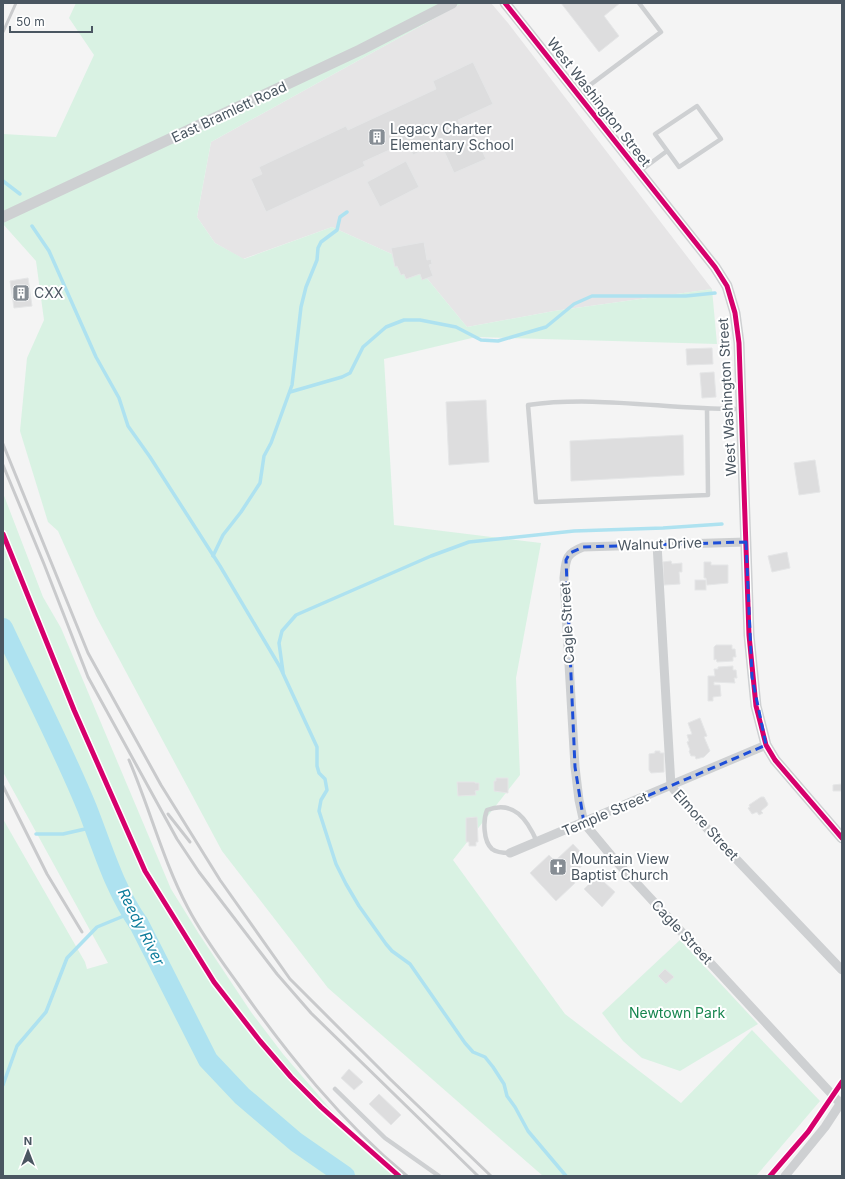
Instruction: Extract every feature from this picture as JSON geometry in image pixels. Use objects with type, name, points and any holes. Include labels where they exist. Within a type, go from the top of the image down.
[{"type":"street","name":"East Bramlett Road","points":[[3,217],[360,50],[452,3]]},
{"type":"street","name":"West Washington Street","points":[[505,3],[715,267],[727,286],[735,313],[739,343],[752,677],[756,706],[766,745],[775,760],[788,778],[842,838]]},
{"type":"street","name":"Walnut Drive","points":[[576,550],[583,547],[746,542]]},
{"type":"street","name":"Elmore Street","points":[[657,544],[671,786],[698,819],[842,970]]},
{"type":"street","name":"Cagle Street","points":[[576,550],[570,553],[566,560],[564,578],[575,767],[584,823],[614,859],[841,1102]]},
{"type":"street","name":"Temple Street","points":[[510,853],[766,745]]},
{"type":"street","points":[[785,1176],[824,1127],[841,1102]]},
{"type":"lane","points":[[578,94],[661,32],[639,3]]},
{"type":"lane","points":[[697,106],[721,139],[679,167],[667,151],[656,134],[697,106]]},
{"type":"lane","points":[[638,172],[667,151]]},
{"type":"lane","points":[[707,410],[708,495],[536,502],[528,405],[552,402],[586,402],[707,410],[741,409]]},
{"type":"lane","points":[[510,853],[500,853],[491,848],[486,837],[484,818],[487,810],[495,807],[503,807],[518,813],[526,820],[537,842]]},
{"type":"lane","points":[[335,1089],[385,1138],[439,1176]]},
{"type":"highlighted area","points":[[746,542],[752,677],[766,745],[584,823],[575,767],[566,560],[570,553],[583,547]]},
{"type":"shaded area","points":[[462,3],[491,3],[508,23],[712,289],[554,311],[467,327],[416,265],[332,227],[243,259],[215,243],[197,217],[211,142]]},
{"type":"green space","points":[[76,3],[462,3],[211,142],[197,217],[215,243],[244,259],[332,227],[416,265],[467,327],[554,311],[712,289],[717,344],[476,337],[384,359],[394,525],[541,543],[516,678],[520,775],[453,860],[565,1014],[681,1103],[752,1030],[820,1101],[756,1176],[543,1176],[328,988],[222,851],[96,616],[58,531],[48,522],[20,431],[27,358],[44,320],[36,261],[3,224],[3,134],[56,137],[94,55],[69,18]]},
{"type":"green space","points":[[3,493],[43,597],[61,628],[171,889],[251,1012],[283,1054],[332,1111],[375,1155],[402,1176],[3,1176],[3,819],[85,962],[87,969],[108,963],[3,772]]},
{"type":"green space","name":"Newtown Park","points":[[680,940],[758,1024],[680,1071],[642,1058],[623,1041],[602,1013]]},
{"type":"building","points":[[561,3],[620,3],[604,16],[619,36],[599,52]]},
{"type":"building","name":"Legacy Charter Elementary School","points":[[473,62],[493,104],[458,120],[462,129],[470,125],[486,159],[454,173],[434,129],[427,132],[434,145],[413,155],[407,142],[363,162],[365,166],[266,212],[251,179],[262,174],[259,167],[346,126],[348,130],[436,89],[433,81]]},
{"type":"building","points":[[406,161],[419,187],[380,207],[367,182]]},
{"type":"building","points":[[424,242],[427,260],[431,259],[432,264],[429,265],[433,276],[422,280],[420,274],[406,279],[404,274],[401,275],[397,266],[395,267],[391,248]]},
{"type":"building","name":"CXX","points":[[28,278],[32,306],[14,308],[10,281]]},
{"type":"building","points":[[712,348],[713,364],[687,365],[686,349]]},
{"type":"building","points":[[714,372],[716,397],[702,398],[700,373]]},
{"type":"building","points":[[486,400],[489,462],[449,465],[446,402]]},
{"type":"building","points":[[683,435],[684,475],[571,481],[570,441]]},
{"type":"building","points":[[815,460],[820,492],[799,495],[794,463]]},
{"type":"building","points":[[787,552],[790,568],[772,572],[768,556]]},
{"type":"building","points":[[671,561],[672,564],[682,563],[682,572],[679,572],[680,584],[664,585],[663,562]]},
{"type":"building","points":[[704,562],[711,562],[711,565],[728,565],[728,583],[707,585],[706,578],[704,578]]},
{"type":"building","points":[[695,580],[706,580],[706,590],[695,590]]},
{"type":"building","points":[[716,645],[732,645],[732,649],[735,649],[736,657],[733,657],[733,661],[717,662],[716,659],[714,660],[714,647]]},
{"type":"building","points":[[733,666],[733,670],[736,670],[737,678],[734,678],[735,683],[714,682],[714,685],[720,685],[721,696],[713,697],[713,701],[708,701],[708,676],[715,676],[714,669],[718,669],[718,667]]},
{"type":"building","points":[[700,718],[707,736],[704,737],[710,751],[704,757],[696,759],[695,756],[691,756],[687,742],[689,741],[687,735],[692,734],[688,723]]},
{"type":"building","points":[[655,751],[664,753],[664,772],[651,773],[649,770],[649,754],[655,753]]},
{"type":"building","points":[[496,778],[508,778],[508,793],[494,791],[494,781],[496,781]]},
{"type":"building","points":[[457,782],[479,783],[479,790],[475,791],[476,795],[458,796]]},
{"type":"building","points":[[842,784],[842,791],[833,791],[833,785]]},
{"type":"building","points":[[761,797],[764,797],[768,804],[767,806],[761,811],[763,813],[759,815],[757,812],[752,814],[748,808],[750,807],[749,805]]},
{"type":"building","points":[[477,817],[478,842],[476,842],[476,846],[469,846],[469,842],[466,842],[466,818]]},
{"type":"building","name":"Mountain View Baptist Church","points":[[573,844],[588,860],[570,877],[575,883],[556,901],[530,873],[549,855],[555,861]]},
{"type":"building","points":[[596,877],[615,892],[602,907],[584,889]]},
{"type":"building","points":[[665,969],[674,977],[666,984],[658,976]]},
{"type":"building","points":[[349,1069],[363,1082],[354,1090],[341,1078]]},
{"type":"building","points":[[379,1094],[401,1115],[391,1125],[369,1104]]},
{"type":"waterway","points":[[3,181],[20,194]]},
{"type":"waterway","points":[[213,556],[223,535],[241,512],[260,483],[264,456],[271,443],[292,385],[301,307],[306,287],[317,260],[318,248],[321,242],[337,230],[340,217],[347,212]]},
{"type":"waterway","points":[[32,226],[49,251],[96,357],[119,398],[128,426],[150,457],[220,566],[280,667],[317,747],[317,766],[319,773],[325,779],[327,790],[321,800],[319,811],[336,864],[346,884],[359,906],[386,944],[392,951],[410,964],[465,1043],[473,1052],[485,1057],[493,1067],[504,1084],[507,1096],[515,1107],[528,1131],[566,1176]]},
{"type":"waterway","points":[[290,392],[342,377],[350,373],[363,347],[386,327],[404,320],[420,320],[456,327],[481,340],[498,341],[546,327],[574,304],[592,296],[686,296],[715,293]]},
{"type":"waterway","points":[[283,672],[279,643],[282,631],[296,615],[431,556],[469,542],[574,531],[663,528],[722,524]]},
{"type":"waterway","name":"Reedy River","points":[[3,628],[77,785],[116,883],[130,911],[139,924],[208,1060],[242,1096],[296,1142],[345,1176]]},
{"type":"waterway","points":[[36,834],[63,834],[94,827]]},
{"type":"waterway","points":[[3,1085],[17,1046],[46,1012],[67,958],[97,927],[131,913]]},
{"type":"railway","points":[[3,32],[16,3]]},
{"type":"railway","points":[[3,444],[88,653],[161,785],[220,880],[290,979],[390,1079],[491,1176]]},
{"type":"railway","points":[[3,465],[44,564],[88,677],[177,839],[199,872],[277,974],[311,1013],[478,1176]]},
{"type":"railway","points":[[129,760],[171,872],[199,928],[276,1036],[316,1086],[360,1133],[407,1176]]},
{"type":"railway","points":[[3,786],[47,874],[82,932]]},
{"type":"railway","points":[[168,814],[190,842]]},
{"type":"cycle path","points":[[505,3],[715,267],[727,286],[735,313],[739,343],[749,635],[756,706],[766,745],[775,760],[842,838]]},
{"type":"cycle path","points":[[3,534],[74,710],[145,871],[214,982],[260,1041],[291,1077],[321,1107],[399,1176]]},
{"type":"cycle path","points":[[770,1176],[808,1132],[842,1082]]},
{"type":"place","name":"Legacy Charter Elementary School","points":[[377,137]]},
{"type":"place","name":"CXX","points":[[21,293]]},
{"type":"place","name":"Mountain View Baptist Church","points":[[558,867]]}]
